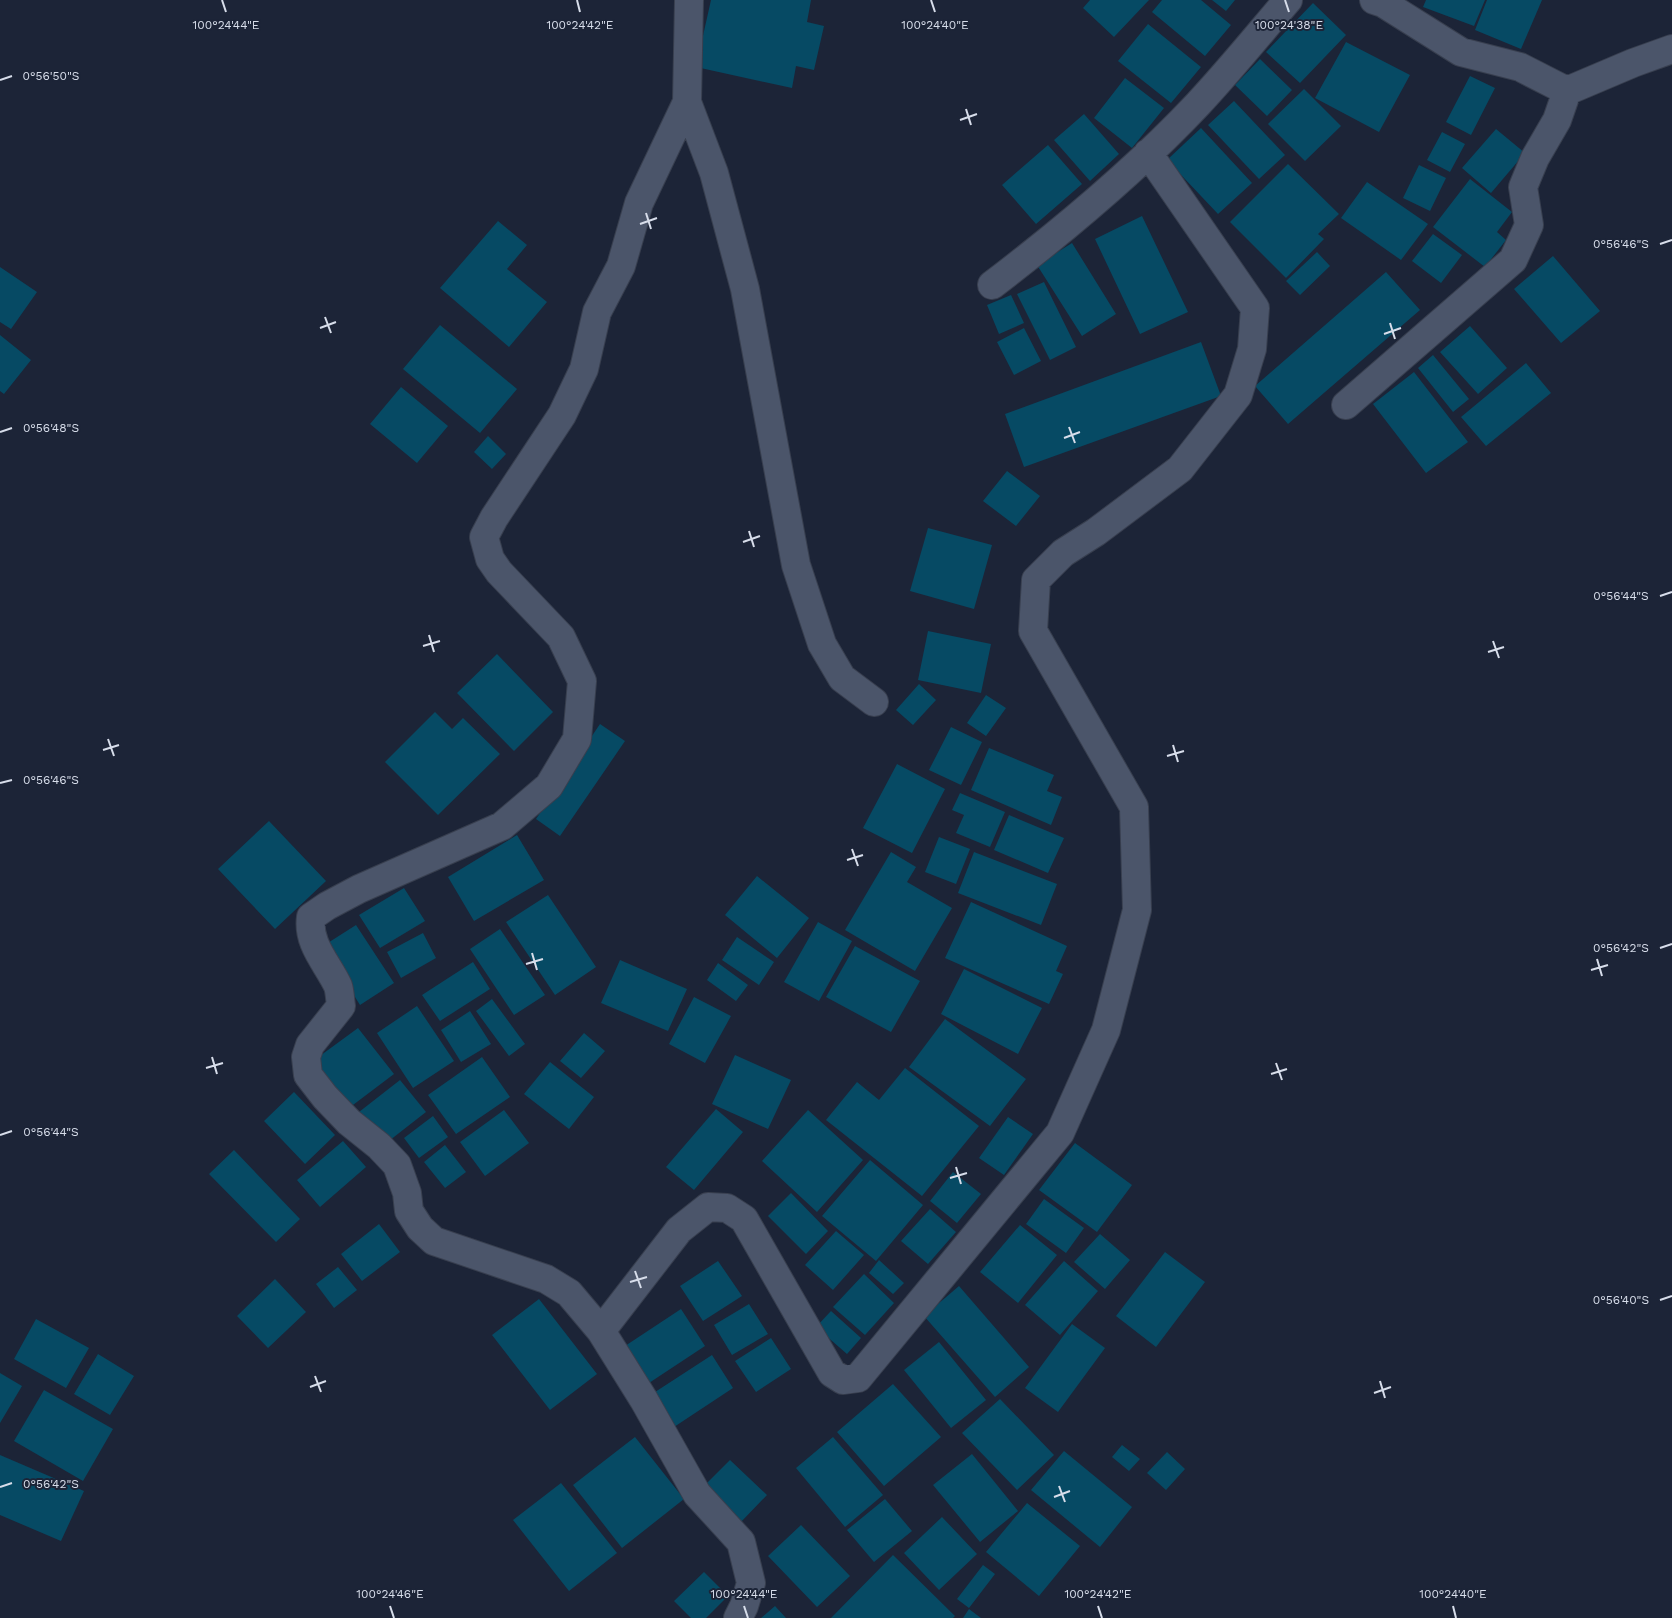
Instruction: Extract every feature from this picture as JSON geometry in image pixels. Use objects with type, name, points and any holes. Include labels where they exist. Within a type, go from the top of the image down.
[{"type":"street","points":[[689,0],[687,102],[714,173],[745,289],[796,565],[822,644],[842,678],[874,702]]},
{"type":"street","points":[[992,285],[1043,246],[1148,154],[1198,104],[1288,0]]},
{"type":"street","points":[[1374,0],[1461,52],[1520,66],[1566,91]]},
{"type":"street","points":[[1566,91],[1672,48]]},
{"type":"street","points":[[1346,405],[1513,260],[1529,225],[1522,187],[1535,158],[1557,120],[1566,91]]},
{"type":"street","points":[[687,102],[639,203],[621,266],[597,312],[584,369],[562,416],[494,518],[484,537],[494,566],[562,637],[582,681],[577,739],[549,786],[502,826],[359,889],[327,906],[312,917],[310,926],[316,949],[339,988],[341,1006],[310,1045],[306,1057],[308,1075],[325,1097],[349,1122],[379,1146],[397,1165],[407,1193],[409,1211],[420,1228],[434,1241],[546,1279],[569,1293],[601,1331],[644,1400],[697,1494],[741,1542],[751,1583],[738,1618]]},
{"type":"street","points":[[601,1331],[679,1230],[708,1206],[727,1208],[744,1219],[832,1373],[843,1380],[858,1378],[1060,1133],[1106,1030],[1137,910],[1134,807],[1032,631],[1036,580],[1063,553],[1096,532],[1180,469],[1238,395],[1252,349],[1255,308],[1148,154]]},
{"type":"building","points":[[711,0],[811,0],[807,22],[824,26],[814,70],[796,66],[792,88],[696,67]]},
{"type":"building","points":[[1090,0],[1149,0],[1114,37],[1083,8]]},
{"type":"building","points":[[1162,0],[1201,0],[1231,25],[1205,56],[1152,12]]},
{"type":"building","points":[[1212,0],[1235,0],[1226,11]]},
{"type":"building","points":[[1426,0],[1485,0],[1474,26],[1423,7]]},
{"type":"building","points":[[1487,0],[1542,0],[1521,49],[1475,30]]},
{"type":"building","points":[[1313,3],[1346,35],[1300,83],[1266,52]]},
{"type":"building","points":[[1148,24],[1201,67],[1171,103],[1118,61]]},
{"type":"building","points":[[1346,42],[1410,75],[1379,132],[1315,98]]},
{"type":"building","points":[[1260,59],[1292,90],[1267,116],[1235,85]]},
{"type":"building","points":[[1470,76],[1495,88],[1471,135],[1446,122]]},
{"type":"building","points":[[1125,78],[1164,108],[1132,148],[1094,118]]},
{"type":"building","points":[[1304,89],[1341,126],[1305,161],[1268,124]]},
{"type":"building","points":[[1234,101],[1285,155],[1259,179],[1208,125]]},
{"type":"building","points":[[1084,114],[1119,154],[1090,181],[1054,140]]},
{"type":"building","points":[[1201,128],[1252,183],[1218,214],[1167,160]]},
{"type":"building","points":[[1496,129],[1525,153],[1491,193],[1462,168]]},
{"type":"building","points":[[1442,132],[1465,144],[1450,172],[1427,160]]},
{"type":"building","points":[[1048,145],[1082,184],[1036,224],[1002,185]]},
{"type":"building","points":[[1288,164],[1339,214],[1318,234],[1324,239],[1286,278],[1230,222]]},
{"type":"building","points":[[1419,165],[1446,178],[1430,211],[1403,198]]},
{"type":"building","points":[[1470,179],[1512,212],[1497,232],[1506,240],[1485,267],[1433,227]]},
{"type":"building","points":[[1367,182],[1428,224],[1401,260],[1341,218]]},
{"type":"building","points":[[1142,216],[1188,312],[1140,334],[1095,239]]},
{"type":"building","points":[[498,221],[527,245],[507,269],[547,302],[509,347],[440,288]]},
{"type":"building","points":[[1433,234],[1462,255],[1441,283],[1412,261]]},
{"type":"building","points":[[1072,243],[1116,314],[1082,336],[1037,265]]},
{"type":"building","points":[[1317,252],[1330,266],[1300,295],[1286,281]]},
{"type":"building","points":[[1553,256],[1600,311],[1561,343],[1514,289]]},
{"type":"building","points":[[0,267],[37,292],[11,329],[0,322]]},
{"type":"building","points":[[1386,272],[1420,310],[1288,424],[1255,386]]},
{"type":"building","points":[[1044,282],[1076,347],[1050,360],[1017,294]]},
{"type":"building","points":[[1011,295],[1024,323],[999,334],[987,305]]},
{"type":"building","points":[[440,325],[517,389],[480,433],[403,369]]},
{"type":"building","points":[[1470,326],[1507,368],[1478,394],[1440,352]]},
{"type":"building","points":[[1024,328],[1041,361],[1014,375],[997,342]]},
{"type":"building","points":[[0,335],[31,360],[4,394],[0,391]]},
{"type":"building","points":[[1201,342],[1221,396],[1024,467],[1005,414]]},
{"type":"building","points":[[1433,355],[1469,399],[1453,412],[1418,368]]},
{"type":"building","points":[[1526,363],[1551,393],[1486,446],[1461,417]]},
{"type":"building","points":[[1414,372],[1468,442],[1426,473],[1373,404]]},
{"type":"building","points":[[401,387],[448,426],[417,463],[370,424]]},
{"type":"building","points":[[488,436],[506,454],[492,469],[474,452]]},
{"type":"building","points":[[1007,471],[1040,496],[1016,526],[983,501]]},
{"type":"building","points":[[928,528],[992,545],[974,609],[910,591]]},
{"type":"building","points":[[928,631],[991,644],[981,693],[918,680]]},
{"type":"building","points":[[497,654],[553,712],[514,751],[457,693]]},
{"type":"building","points":[[919,684],[936,700],[913,725],[896,710]]},
{"type":"building","points":[[986,695],[1006,708],[986,736],[967,723]]},
{"type":"building","points":[[435,712],[452,729],[463,718],[500,754],[438,815],[385,762]]},
{"type":"building","points":[[600,724],[625,741],[560,836],[536,819]]},
{"type":"building","points":[[951,727],[982,742],[961,785],[929,770]]},
{"type":"building","points":[[989,748],[1054,775],[1047,791],[1062,797],[1051,825],[971,790]]},
{"type":"building","points":[[897,764],[945,789],[912,853],[863,828]]},
{"type":"building","points":[[960,793],[1005,812],[990,847],[956,833],[964,815],[952,810]]},
{"type":"building","points":[[1009,815],[1064,838],[1048,873],[994,850]]},
{"type":"building","points":[[269,821],[326,881],[275,929],[218,869]]},
{"type":"building","points":[[517,835],[544,880],[474,921],[448,877]]},
{"type":"building","points":[[939,837],[970,849],[956,884],[925,872]]},
{"type":"building","points":[[891,852],[916,867],[907,882],[952,908],[915,971],[845,930]]},
{"type":"building","points":[[974,852],[1057,884],[1041,925],[958,893]]},
{"type":"building","points":[[757,876],[809,918],[777,958],[725,915]]},
{"type":"building","points":[[404,888],[425,921],[380,948],[359,915]]},
{"type":"building","points":[[548,895],[596,967],[555,995],[506,922]]},
{"type":"building","points":[[971,902],[1067,946],[1056,971],[1063,974],[1049,1004],[945,958]]},
{"type":"building","points":[[818,922],[852,941],[819,1001],[784,982]]},
{"type":"building","points":[[356,925],[394,983],[360,1005],[323,946]]},
{"type":"building","points":[[500,929],[545,995],[514,1015],[470,949]]},
{"type":"building","points":[[423,933],[436,958],[401,978],[387,952]]},
{"type":"building","points":[[737,937],[774,962],[759,985],[722,960]]},
{"type":"building","points":[[855,946],[920,981],[891,1032],[826,997]]},
{"type":"building","points":[[620,960],[687,989],[668,1031],[601,1003]]},
{"type":"building","points":[[473,962],[490,989],[440,1021],[422,995]]},
{"type":"building","points":[[718,963],[748,985],[736,1001],[707,980]]},
{"type":"building","points":[[964,969],[1042,1008],[1018,1054],[941,1014]]},
{"type":"building","points":[[694,997],[731,1016],[705,1063],[669,1044]]},
{"type":"building","points":[[492,999],[525,1044],[509,1056],[476,1011]]},
{"type":"building","points":[[417,1006],[454,1061],[413,1088],[377,1033]]},
{"type":"building","points":[[470,1011],[491,1044],[461,1062],[441,1030]]},
{"type":"building","points":[[945,1019],[1026,1079],[990,1126],[909,1067]]},
{"type":"building","points":[[358,1028],[394,1074],[349,1108],[313,1061]]},
{"type":"building","points":[[584,1033],[605,1051],[581,1078],[560,1061]]},
{"type":"building","points":[[735,1055],[791,1080],[768,1129],[712,1104]]},
{"type":"building","points":[[482,1057],[510,1097],[456,1134],[428,1095]]},
{"type":"building","points":[[550,1062],[594,1097],[569,1129],[524,1094]]},
{"type":"building","points":[[905,1068],[979,1126],[922,1196],[826,1120],[857,1082],[879,1100]]},
{"type":"building","points":[[400,1080],[426,1112],[385,1144],[359,1112]]},
{"type":"building","points":[[294,1092],[335,1135],[305,1164],[264,1121]]},
{"type":"building","points":[[716,1109],[743,1132],[694,1190],[666,1167]]},
{"type":"building","points":[[504,1110],[529,1143],[485,1176],[460,1142]]},
{"type":"building","points":[[808,1110],[863,1160],[817,1212],[762,1161]]},
{"type":"building","points":[[433,1116],[448,1137],[419,1158],[404,1138]]},
{"type":"building","points":[[1008,1117],[1033,1134],[1004,1175],[979,1158]]},
{"type":"building","points":[[343,1141],[366,1167],[320,1207],[297,1180]]},
{"type":"building","points":[[1075,1143],[1132,1185],[1097,1232],[1039,1190]]},
{"type":"building","points":[[445,1145],[466,1172],[445,1188],[424,1162]]},
{"type":"building","points":[[234,1150],[300,1219],[276,1242],[209,1174]]},
{"type":"building","points":[[870,1160],[923,1205],[876,1261],[822,1216]]},
{"type":"building","points":[[953,1172],[981,1194],[957,1223],[930,1201]]},
{"type":"building","points":[[791,1193],[828,1231],[806,1254],[768,1216]]},
{"type":"building","points":[[1044,1199],[1084,1228],[1066,1253],[1026,1224]]},
{"type":"building","points":[[930,1209],[956,1232],[928,1264],[901,1241]]},
{"type":"building","points":[[379,1224],[400,1252],[362,1281],[341,1254]]},
{"type":"building","points":[[1020,1225],[1057,1255],[1018,1303],[980,1272]]},
{"type":"building","points":[[836,1231],[864,1255],[833,1290],[805,1265]]},
{"type":"building","points":[[1100,1234],[1130,1260],[1105,1289],[1074,1262]]},
{"type":"building","points":[[1165,1252],[1205,1282],[1156,1347],[1116,1316]]},
{"type":"building","points":[[879,1260],[904,1283],[893,1294],[869,1273]]},
{"type":"building","points":[[718,1261],[742,1296],[703,1321],[680,1286]]},
{"type":"building","points":[[1064,1261],[1098,1291],[1060,1335],[1025,1305]]},
{"type":"building","points":[[338,1267],[357,1290],[334,1308],[316,1284]]},
{"type":"building","points":[[864,1274],[894,1303],[865,1335],[833,1307]]},
{"type":"building","points":[[275,1279],[306,1312],[268,1348],[237,1316]]},
{"type":"building","points":[[959,1286],[1029,1367],[995,1397],[924,1316]]},
{"type":"building","points":[[539,1299],[597,1374],[550,1410],[492,1335]]},
{"type":"building","points":[[749,1304],[768,1334],[732,1355],[714,1325]]},
{"type":"building","points":[[681,1309],[705,1346],[649,1383],[625,1346]]},
{"type":"building","points":[[831,1311],[861,1338],[847,1354],[816,1327]]},
{"type":"building","points":[[36,1319],[89,1348],[66,1388],[14,1359]]},
{"type":"building","points":[[1072,1324],[1105,1348],[1058,1412],[1025,1388]]},
{"type":"building","points":[[771,1338],[791,1369],[756,1392],[735,1361]]},
{"type":"building","points":[[939,1342],[986,1400],[951,1428],[904,1370]]},
{"type":"building","points":[[98,1354],[134,1376],[110,1415],[74,1394]]},
{"type":"building","points":[[712,1355],[733,1388],[674,1427],[652,1394]]},
{"type":"building","points":[[0,1373],[22,1386],[0,1423]]},
{"type":"building","points":[[893,1384],[941,1437],[884,1486],[837,1432]]},
{"type":"building","points":[[44,1390],[113,1429],[83,1481],[14,1441]]},
{"type":"building","points":[[1000,1399],[1054,1455],[1017,1490],[962,1433]]},
{"type":"building","points":[[635,1437],[684,1499],[622,1548],[573,1485]]},
{"type":"building","points":[[833,1437],[883,1495],[845,1527],[796,1468]]},
{"type":"building","points":[[1122,1445],[1140,1459],[1129,1471],[1112,1457]]},
{"type":"building","points":[[1064,1451],[1132,1507],[1100,1547],[1031,1490]]},
{"type":"building","points":[[1167,1452],[1185,1469],[1166,1490],[1147,1473]]},
{"type":"building","points":[[972,1454],[1018,1511],[980,1542],[933,1485]]},
{"type":"building","points":[[0,1455],[84,1491],[61,1541],[0,1515]]},
{"type":"building","points":[[730,1460],[767,1495],[740,1523],[702,1488]]},
{"type":"building","points":[[561,1483],[617,1553],[569,1591],[513,1520]]},
{"type":"building","points":[[885,1499],[912,1531],[874,1562],[847,1530]]},
{"type":"building","points":[[1027,1503],[1080,1546],[1039,1596],[986,1552]]},
{"type":"building","points":[[942,1517],[977,1554],[939,1590],[904,1553]]},
{"type":"building","points":[[801,1525],[850,1576],[817,1607],[768,1556]]},
{"type":"building","points":[[893,1555],[955,1616],[953,1618],[831,1618]]},
{"type":"building","points":[[983,1565],[995,1574],[969,1608],[957,1599]]},
{"type":"building","points":[[704,1572],[728,1596],[706,1618],[691,1618],[674,1601]]},
{"type":"building","points":[[775,1606],[786,1618],[761,1618]]},
{"type":"building","points":[[969,1609],[981,1618],[963,1618]]}]
